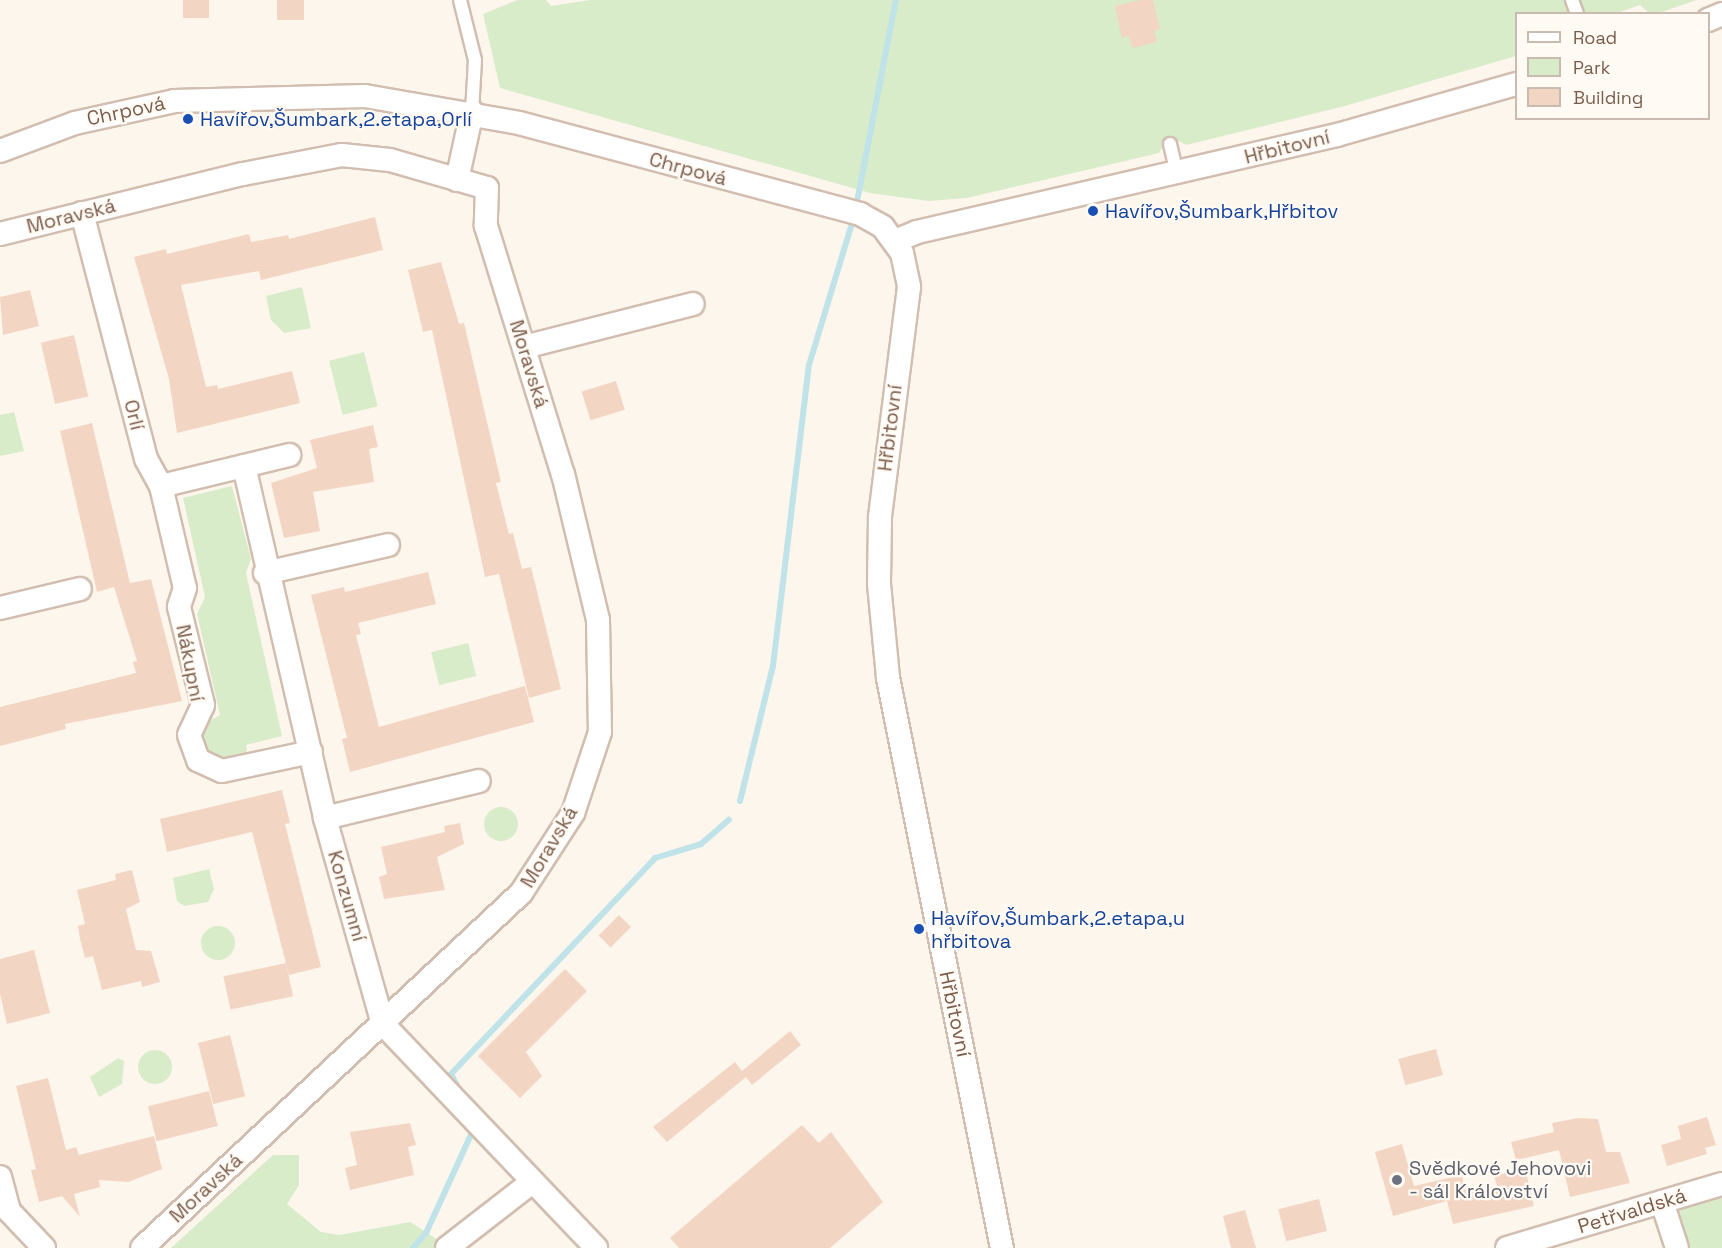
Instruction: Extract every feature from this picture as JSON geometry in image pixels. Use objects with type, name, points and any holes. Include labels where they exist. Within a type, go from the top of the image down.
[{"type":"street","name":"Hřbitovní","points":[[1002,1248],[888,678],[879,584],[880,518],[909,287],[905,259],[895,241],[1177,174],[1515,84]]},
{"type":"street","name":"Chrpová","points":[[0,151],[103,115],[186,100],[339,94],[472,112],[860,214],[883,227],[895,241]]},
{"type":"street","points":[[458,180],[472,112]]},
{"type":"street","name":"Moravská","points":[[0,234],[82,213],[342,155],[390,160],[487,188],[486,226],[563,474],[598,620],[600,732],[573,813],[521,892],[142,1248]]},
{"type":"street","name":"Orlí","points":[[82,213],[146,459],[161,486]]},
{"type":"street","points":[[524,347],[693,304]]},
{"type":"street","points":[[161,486],[289,455]]},
{"type":"street","name":"Konzumní","points":[[244,466],[265,573],[311,752],[325,818],[382,1024],[596,1248]]},
{"type":"street","name":"Nákupní","points":[[161,486],[185,588],[179,607],[203,705],[189,735],[198,760],[222,771],[311,752]]},
{"type":"street","points":[[265,573],[388,545]]},
{"type":"street","points":[[0,608],[80,589]]},
{"type":"street","points":[[325,818],[479,781]]},
{"type":"street","points":[[0,1177],[4,1213],[44,1248]]},
{"type":"street","points":[[447,1248],[532,1182]]},
{"type":"street","name":"Petřvaldská","points":[[1507,1248],[1722,1184]]},
{"type":"street","points":[[1662,1202],[1677,1248]]},
{"type":"lane","points":[[460,0],[475,60],[472,112]]},
{"type":"lane","points":[[1170,144],[1177,174]]},
{"type":"green space","points":[[517,0],[546,0],[551,6],[590,0],[1697,0],[1662,12],[1648,12],[1640,5],[1620,12],[1515,12],[1515,56],[1345,106],[1186,145],[1179,141],[1164,145],[1159,153],[967,198],[928,201],[870,193],[500,88],[483,14]]},
{"type":"green space","points":[[302,287],[311,328],[284,333],[271,320],[266,296]]},
{"type":"green space","points":[[364,352],[378,406],[343,415],[329,361]]},
{"type":"green space","points":[[14,412],[24,451],[0,456],[0,415]]},
{"type":"green space","points":[[232,486],[251,559],[246,573],[282,736],[246,745],[247,753],[219,759],[207,755],[200,741],[201,726],[220,715],[197,614],[205,597],[183,498]]},
{"type":"green space","points":[[468,643],[476,676],[439,685],[431,652]]},
{"type":"green space","points":[[501,807],[513,812],[518,824],[513,836],[501,841],[489,836],[484,824],[489,812]]},
{"type":"green space","points":[[209,869],[214,889],[208,902],[184,906],[177,901],[173,878]]},
{"type":"green space","points":[[218,926],[230,931],[235,943],[230,955],[218,960],[206,955],[201,943],[206,931]]},
{"type":"green space","points":[[155,1050],[167,1055],[172,1067],[167,1079],[155,1084],[143,1079],[138,1067],[143,1055]]},
{"type":"green space","points":[[118,1058],[124,1061],[122,1084],[99,1097],[90,1077]]},
{"type":"green space","points":[[273,1155],[299,1155],[299,1185],[287,1204],[321,1232],[339,1235],[410,1222],[440,1241],[435,1248],[171,1248]]},
{"type":"green space","points":[[1722,1183],[1722,1248],[1677,1248],[1662,1202]]},
{"type":"building","points":[[183,0],[209,0],[209,18],[183,18]]},
{"type":"building","points":[[277,0],[304,0],[304,20],[277,20]]},
{"type":"building","points":[[1140,0],[1153,0],[1160,29],[1154,31],[1157,42],[1132,48],[1129,36],[1122,38],[1115,6]]},
{"type":"building","points":[[375,217],[383,250],[261,280],[259,271],[181,285],[206,387],[217,385],[218,389],[292,371],[300,403],[177,433],[169,379],[134,257],[166,249],[167,254],[249,234],[251,242],[288,235],[289,239]]},
{"type":"building","points":[[441,262],[459,324],[464,323],[501,482],[496,483],[509,534],[513,533],[522,569],[531,567],[561,689],[529,698],[499,574],[485,577],[432,330],[423,332],[408,270]]},
{"type":"building","points":[[30,290],[39,326],[3,335],[0,297]]},
{"type":"building","points":[[74,335],[88,396],[55,404],[41,343]]},
{"type":"building","points":[[616,381],[625,410],[590,420],[582,392]]},
{"type":"building","points":[[92,423],[130,583],[151,579],[182,701],[65,724],[66,729],[0,746],[0,707],[136,673],[133,662],[137,661],[114,587],[97,592],[60,431]]},
{"type":"building","points":[[373,425],[378,447],[369,449],[374,482],[313,492],[320,531],[284,538],[271,483],[317,468],[310,440]]},
{"type":"building","points":[[428,572],[436,604],[358,623],[361,634],[356,635],[379,727],[525,686],[534,722],[350,772],[342,739],[347,738],[311,595],[344,587],[345,592]]},
{"type":"building","points":[[282,790],[290,823],[285,824],[321,967],[289,975],[252,832],[167,852],[160,819]]},
{"type":"building","points":[[460,823],[464,844],[437,857],[445,890],[384,899],[379,877],[387,874],[381,847],[445,832],[444,826]]},
{"type":"building","points":[[132,870],[140,902],[126,909],[136,950],[151,951],[160,982],[142,987],[141,981],[102,990],[93,956],[85,958],[80,939],[78,926],[85,924],[77,890],[116,880],[115,874]]},
{"type":"building","points":[[619,915],[631,927],[611,948],[598,936]]},
{"type":"building","points":[[34,950],[50,1013],[7,1024],[0,994],[0,959]]},
{"type":"building","points":[[286,963],[293,996],[230,1010],[223,976]]},
{"type":"building","points":[[565,969],[587,991],[526,1052],[542,1076],[520,1098],[478,1056]]},
{"type":"building","points":[[790,1031],[801,1045],[752,1085],[746,1077],[667,1142],[653,1127],[735,1062],[742,1071]]},
{"type":"building","points":[[230,1035],[245,1096],[213,1104],[198,1043]]},
{"type":"building","points":[[1436,1049],[1443,1075],[1405,1085],[1398,1059]]},
{"type":"building","points":[[48,1078],[66,1150],[76,1147],[79,1155],[154,1136],[162,1169],[128,1182],[99,1180],[100,1187],[74,1194],[80,1217],[62,1196],[39,1202],[31,1170],[36,1169],[16,1086]]},
{"type":"building","points":[[209,1091],[218,1126],[157,1141],[148,1106]]},
{"type":"building","points":[[1707,1117],[1716,1145],[1705,1148],[1707,1154],[1667,1166],[1661,1145],[1681,1139],[1678,1126]]},
{"type":"building","points":[[1578,1118],[1598,1119],[1606,1152],[1620,1152],[1630,1183],[1570,1197],[1559,1150],[1516,1160],[1511,1142],[1554,1132],[1552,1123]]},
{"type":"building","points":[[410,1123],[416,1145],[408,1147],[414,1175],[350,1190],[345,1168],[357,1165],[350,1132]]},
{"type":"building","points":[[802,1125],[819,1143],[831,1132],[883,1202],[830,1248],[679,1248],[670,1238]]},
{"type":"building","points":[[1402,1144],[1414,1186],[1462,1175],[1466,1193],[1497,1186],[1494,1176],[1525,1168],[1534,1206],[1453,1224],[1447,1201],[1393,1216],[1375,1152]]},
{"type":"building","points":[[1319,1199],[1327,1231],[1286,1241],[1278,1209]]},
{"type":"building","points":[[1245,1210],[1256,1248],[1231,1248],[1223,1216]]},
{"type":"waterway","points":[[856,207],[896,0]]},
{"type":"waterway","points":[[740,801],[773,666],[809,365],[854,217]]},
{"type":"waterway","points":[[461,1093],[451,1074],[655,858],[701,844],[729,820]]},
{"type":"waterway","points":[[413,1248],[426,1233],[475,1126]]},
{"type":"place","name":"Havířov,Šumbark,2.etapa,Orlí","points":[[188,119]]},
{"type":"place","name":"Havířov,Šumbark,Hřbitov","points":[[1093,211]]},
{"type":"place","name":"Havířov,Šumbark,2.etapa,u hřbitova","points":[[919,929]]},
{"type":"place","name":"Svědkové Jehovovi - sál Království","points":[[1397,1180]]}]
